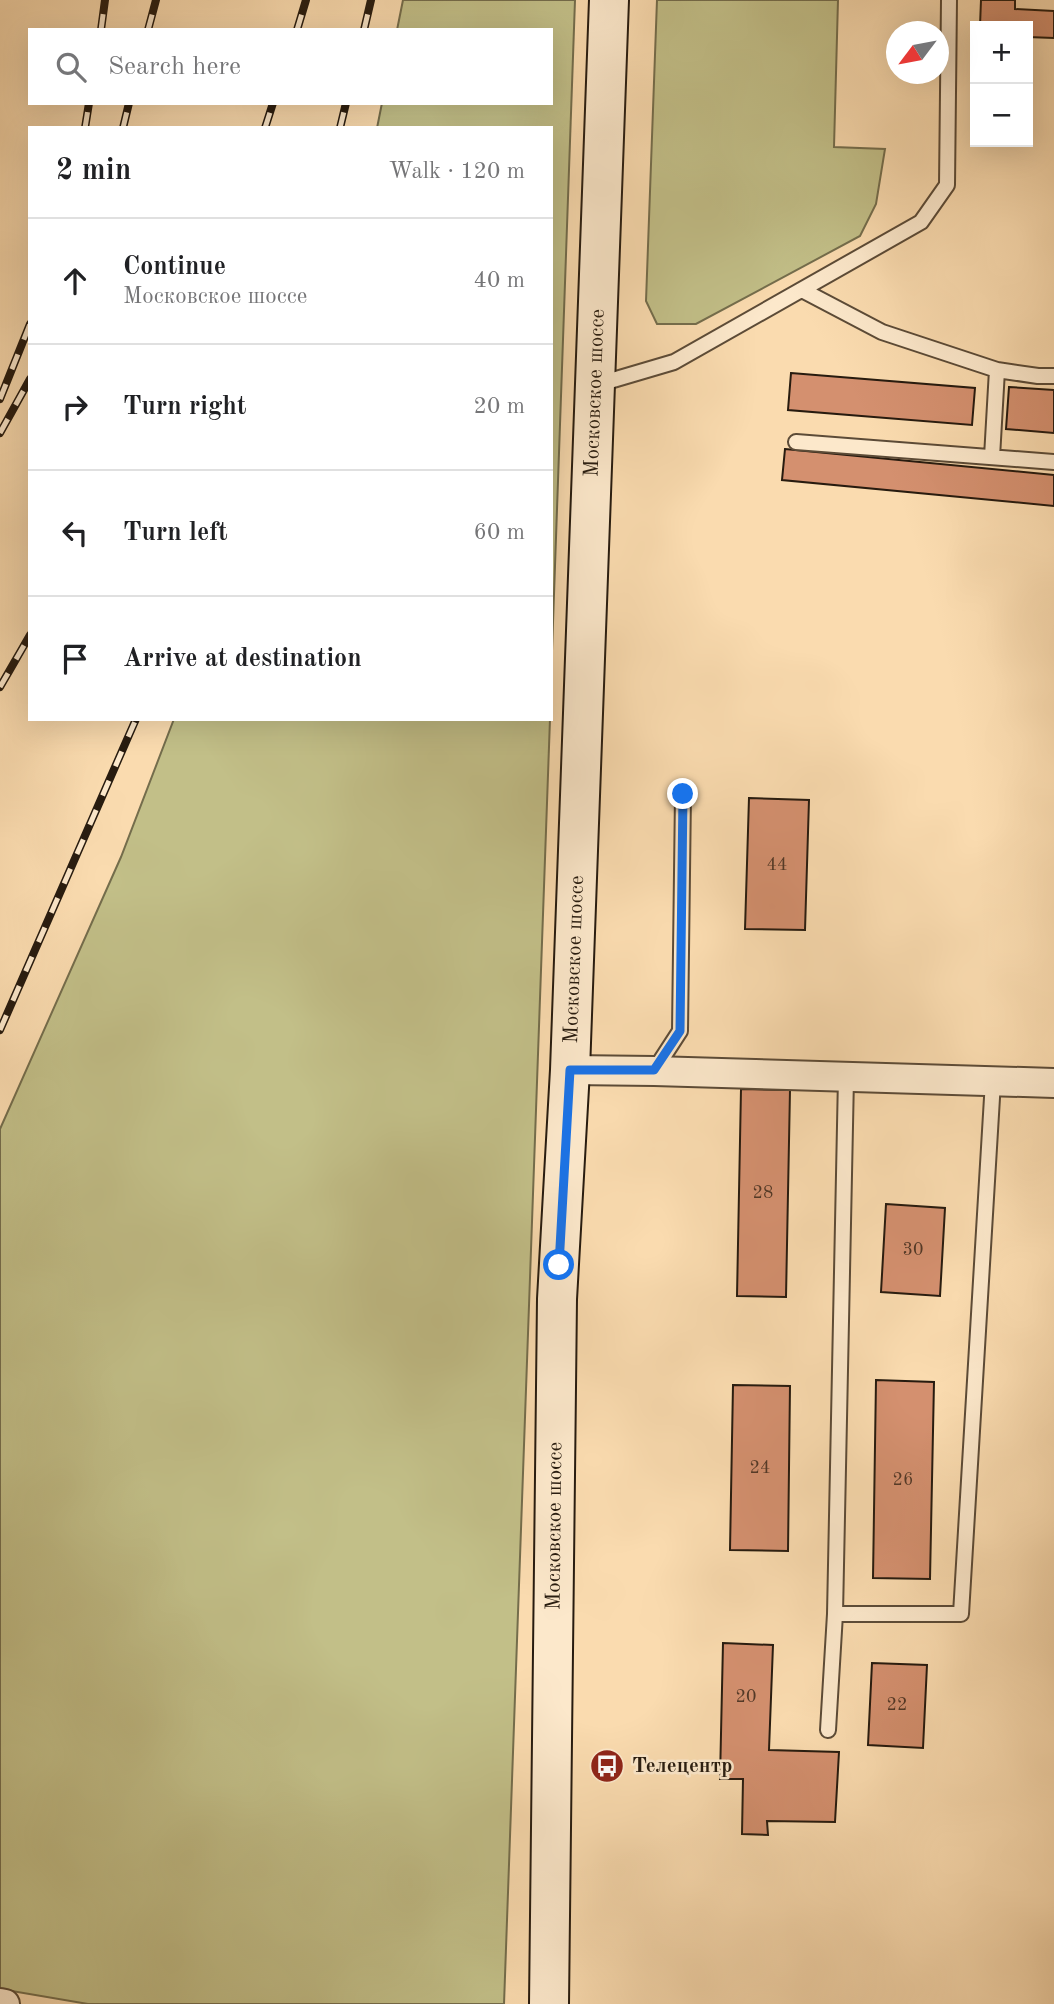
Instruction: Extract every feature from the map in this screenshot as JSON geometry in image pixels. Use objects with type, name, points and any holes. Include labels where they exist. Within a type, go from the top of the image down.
[{"type":"main road","name":"Московское шоссе","points":[[549,2004],[557,1299],[570,1070],[609,0]]},
{"type":"street","points":[[570,1070],[654,1070],[1054,1083]]},
{"type":"lane","points":[[595,386],[674,362],[921,222],[947,185],[949,0]]},
{"type":"lane","points":[[802,290],[883,332],[996,370],[1054,376]]},
{"type":"lane","points":[[992,457],[996,370]]},
{"type":"lane","points":[[796,442],[1054,462]]},
{"type":"lane","points":[[654,1070],[680,1031],[683,794]]},
{"type":"lane","points":[[828,1730],[835,1615],[846,1077]]},
{"type":"lane","points":[[835,1615],[961,1614],[993,1081]]},
{"type":"shaded area","points":[[403,0],[575,0],[553,622],[553,126],[377,126],[382,105],[553,105],[553,28],[397,28]]},
{"type":"shaded area","points":[[657,0],[838,0],[834,147],[885,149],[876,204],[860,236],[696,324],[657,324],[646,301]]},
{"type":"shaded area","points":[[173,721],[550,721],[504,2004],[88,2004],[0,1989],[0,1129],[121,857]]},
{"type":"building","points":[[981,0],[1015,0],[1015,9],[1054,11],[1054,38],[1033,37],[1033,21],[980,21]]},
{"type":"building","points":[[791,373],[975,388],[972,425],[788,410]]},
{"type":"building","points":[[1009,387],[1054,390],[1054,433],[1006,429]]},
{"type":"building","points":[[785,449],[1054,475],[1054,506],[782,480]]},
{"type":"building","points":[[749,798],[809,800],[805,930],[745,929]]},
{"type":"building","points":[[741,1089],[790,1090],[786,1297],[737,1296]]},
{"type":"building","points":[[886,1204],[945,1208],[940,1296],[881,1292]]},
{"type":"building","points":[[876,1380],[934,1382],[930,1579],[873,1578]]},
{"type":"building","points":[[733,1385],[790,1386],[788,1551],[730,1550]]},
{"type":"building","points":[[723,1643],[773,1645],[769,1750],[839,1752],[835,1822],[767,1821],[768,1835],[742,1834],[743,1779],[720,1779]]},
{"type":"building","points":[[872,1663],[927,1665],[923,1748],[868,1745]]},
{"type":"railway","points":[[101,28],[105,0]]},
{"type":"railway","points":[[149,28],[156,0]]},
{"type":"railway","points":[[298,28],[306,0]]},
{"type":"railway","points":[[364,28],[371,0]]},
{"type":"railway","points":[[85,126],[89,105]]},
{"type":"railway","points":[[123,126],[129,105]]},
{"type":"railway","points":[[266,126],[272,105]]},
{"type":"railway","points":[[340,126],[346,105]]},
{"type":"railway","points":[[0,399],[28,329]]},
{"type":"railway","points":[[0,433],[28,383]]},
{"type":"railway","points":[[0,687],[28,638]]},
{"type":"railway","points":[[0,1030],[135,721]]},
{"type":"place","name":"Телецентр","points":[[607,1766]]},
{"type":"route","points":[[559,1265],[570,1070],[654,1070],[680,1031],[683,794]]}]
